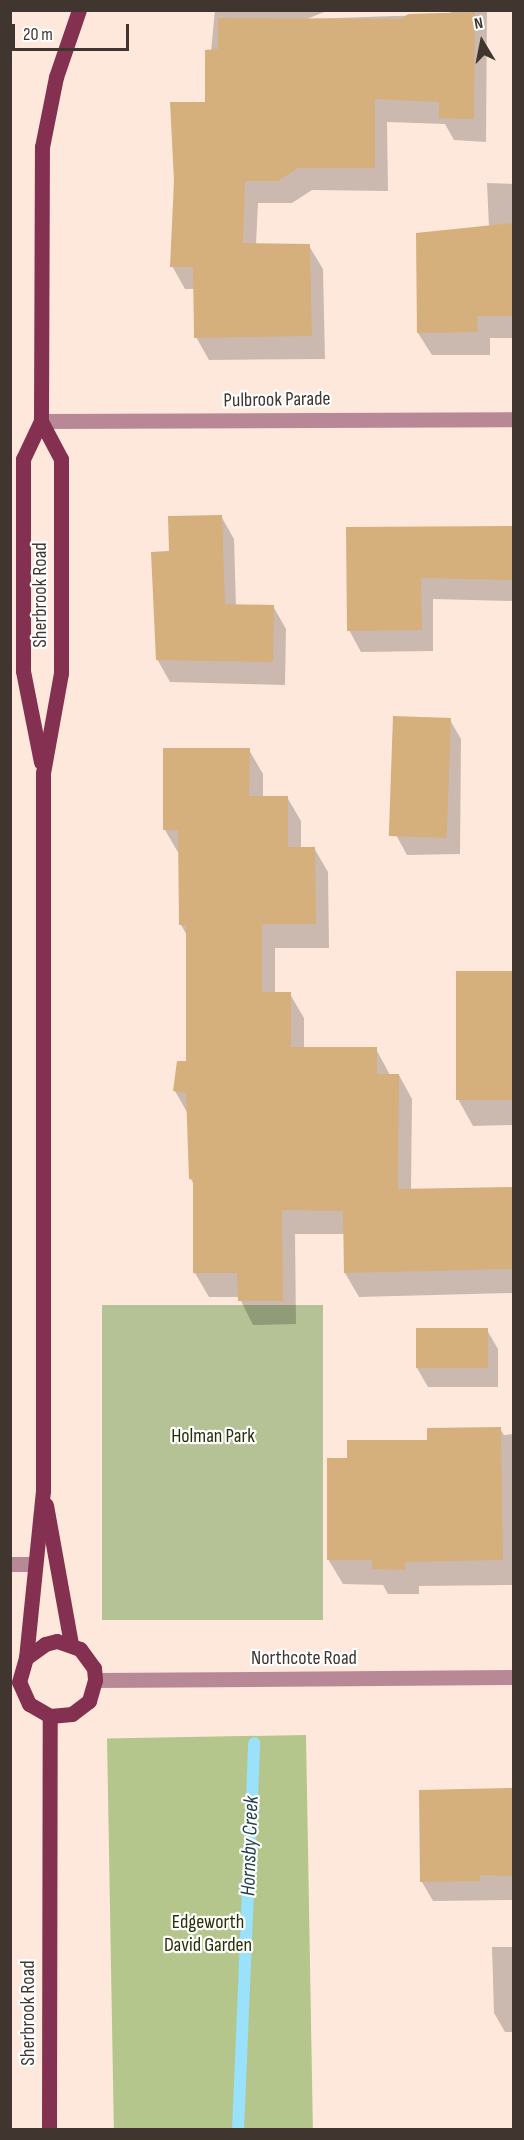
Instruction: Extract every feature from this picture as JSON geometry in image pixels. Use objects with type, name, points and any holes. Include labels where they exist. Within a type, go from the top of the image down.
[{"type":"main road","name":"Sherbrook Road","points":[[43,773],[24,671],[17,590],[23,459],[41,421],[42,147],[56,77],[79,10]]},
{"type":"main road","name":"Sherbrook Road","points":[[41,421],[61,459],[61,673],[43,773],[43,1491],[26,1658],[20,1682],[22,1694],[38,1712],[50,1716],[50,2130]]},
{"type":"main road","name":"Sherbrook Road","points":[[43,1491],[71,1644]]},
{"type":"main road","points":[[26,1658],[45,1644],[71,1644],[89,1658],[95,1680],[93,1691],[81,1709],[60,1717],[50,1716]]},
{"type":"street","name":"Pulbrook Parade","points":[[41,421],[513,418]]},
{"type":"street","points":[[10,1564],[34,1563]]},
{"type":"street","name":"Northcote Road","points":[[95,1680],[513,1677]]},
{"type":"green space","name":"Holman Park","points":[[102,1305],[323,1305],[323,1620],[102,1620]]},
{"type":"green space","name":"Edgeworth David Garden","points":[[306,1735],[313,2129],[114,2130],[107,1738]]},
{"type":"building","points":[[475,12],[474,119],[439,118],[439,102],[375,99],[375,168],[298,168],[278,181],[245,181],[243,243],[310,244],[312,336],[194,338],[193,267],[170,267],[174,181],[170,102],[205,102],[205,50],[218,49],[218,18],[402,19],[408,14]]},
{"type":"building","points":[[513,223],[513,316],[477,316],[478,332],[417,333],[416,233]]},
{"type":"building","points":[[222,515],[225,604],[274,605],[273,662],[156,660],[151,552],[169,551],[168,516]]},
{"type":"building","points":[[513,526],[513,580],[421,578],[422,630],[347,631],[346,527]]},
{"type":"building","points":[[393,716],[451,718],[447,838],[389,836]]},
{"type":"building","points":[[163,748],[250,748],[249,796],[288,796],[288,847],[315,847],[316,924],[262,924],[262,992],[291,992],[291,1047],[377,1047],[377,1074],[399,1074],[398,1189],[513,1187],[513,1269],[344,1273],[343,1211],[282,1210],[283,1301],[238,1301],[237,1273],[193,1273],[193,1179],[189,1179],[186,1093],[173,1091],[177,1061],[186,1061],[186,925],[179,925],[178,830],[163,830]]},
{"type":"building","points":[[456,971],[513,971],[513,1100],[456,1100]]},
{"type":"building","points":[[416,1328],[488,1328],[488,1368],[416,1368]]},
{"type":"building","points":[[501,1427],[503,1560],[405,1562],[405,1570],[372,1569],[372,1560],[327,1560],[327,1458],[347,1458],[347,1440],[427,1440],[427,1428]]},
{"type":"building","points":[[513,1788],[513,1876],[480,1875],[480,1881],[420,1882],[419,1790]]},
{"type":"waterway","name":"Hornsby Creek","points":[[238,2130],[254,1743]]}]
